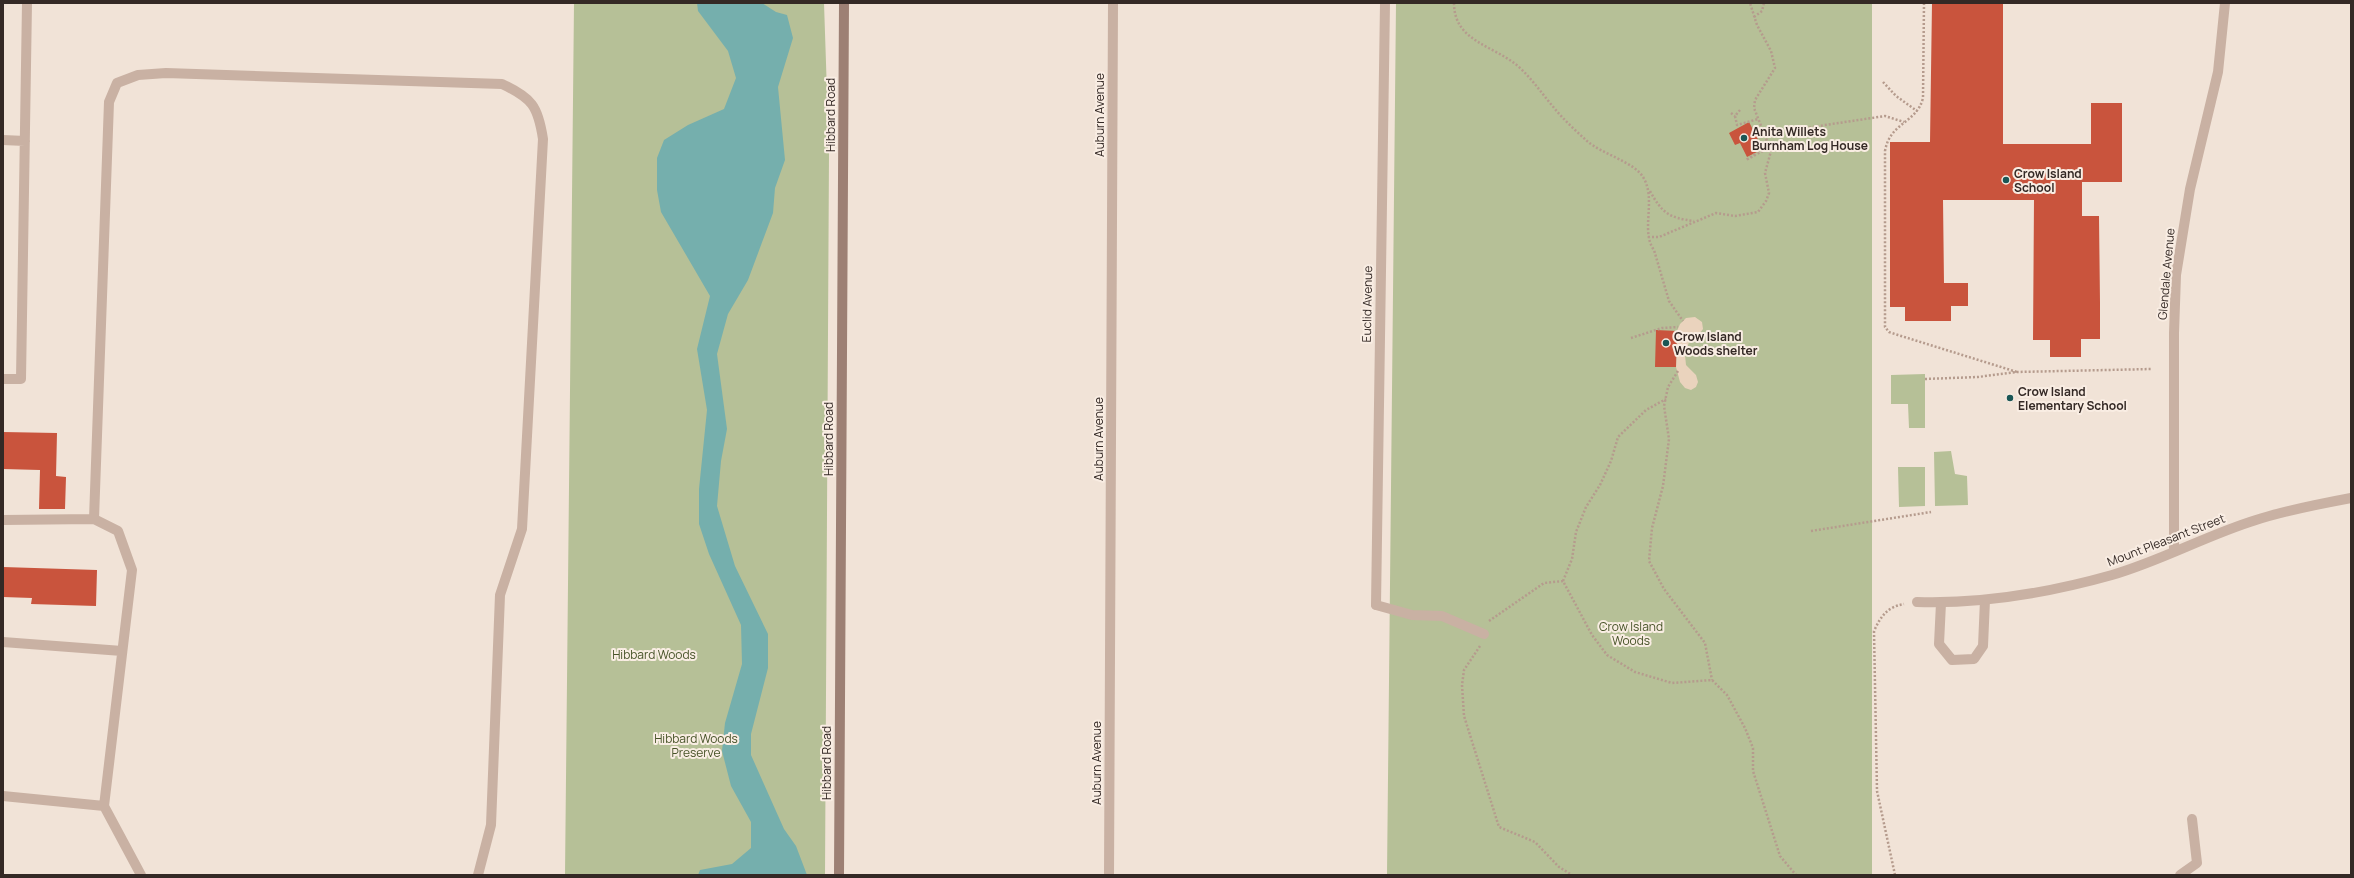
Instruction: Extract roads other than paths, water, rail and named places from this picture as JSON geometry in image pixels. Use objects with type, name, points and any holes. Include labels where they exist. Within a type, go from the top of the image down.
[{"type":"street","points":[[3,379],[21,379],[27,3]]},
{"type":"street","name":"Hibbard Road","points":[[839,875],[844,3]]},
{"type":"street","name":"Auburn Avenue","points":[[1109,875],[1113,3]]},
{"type":"street","name":"Euclid Avenue","points":[[1385,3],[1376,605],[1412,615],[1442,616],[1484,634]]},
{"type":"street","name":"Glendale Avenue","points":[[2174,552],[2174,333],[2176,275],[2189,195],[2218,72],[2226,3]]},
{"type":"street","points":[[94,519],[109,102],[117,84],[138,75],[166,73],[502,84],[523,94],[540,115],[543,139],[522,529],[500,595],[491,825],[478,875]]},
{"type":"street","points":[[3,140],[25,140]]},
{"type":"street","name":"Mount Pleasant Street","points":[[1917,602],[1941,603],[1985,600],[2033,593],[2112,575],[2257,520],[2351,498]]},
{"type":"street","points":[[3,520],[94,519],[118,531],[132,570],[104,806],[141,875]]},
{"type":"street","points":[[1941,603],[1940,644],[1952,660],[1974,659],[1983,646],[1985,600]]},
{"type":"street","points":[[3,642],[122,651]]},
{"type":"street","points":[[3,796],[104,806]]},
{"type":"street","points":[[2180,875],[2197,863],[2192,819]]},
{"type":"water","points":[[697,3],[762,3],[776,12],[787,15],[793,38],[778,87],[785,160],[775,188],[773,213],[748,280],[728,314],[717,354],[727,429],[721,461],[717,506],[735,566],[768,634],[768,668],[751,734],[751,755],[784,829],[796,846],[807,875],[698,875],[700,870],[732,864],[751,848],[751,822],[731,786],[722,751],[725,723],[742,664],[741,625],[709,554],[699,524],[699,489],[707,410],[697,349],[710,296],[661,212],[657,190],[657,158],[664,140],[688,125],[724,109],[736,78],[728,51],[698,11]]},
{"type":"place","name":"Anita Willets Burnham Log House","points":[[1744,138]]},
{"type":"place","name":"Crow Island School","points":[[2006,180]]},
{"type":"place","name":"Crow Island Woods shelter","points":[[1666,343]]},
{"type":"place","name":"Crow Island Elementary School","points":[[2010,398]]},
{"type":"park label","name":"Crow Island Woods","points":[[1631,633]]},
{"type":"park label","name":"Hibbard Woods","points":[[654,654]]},
{"type":"park label","name":"Hibbard Woods Preserve","points":[[696,745]]}]
